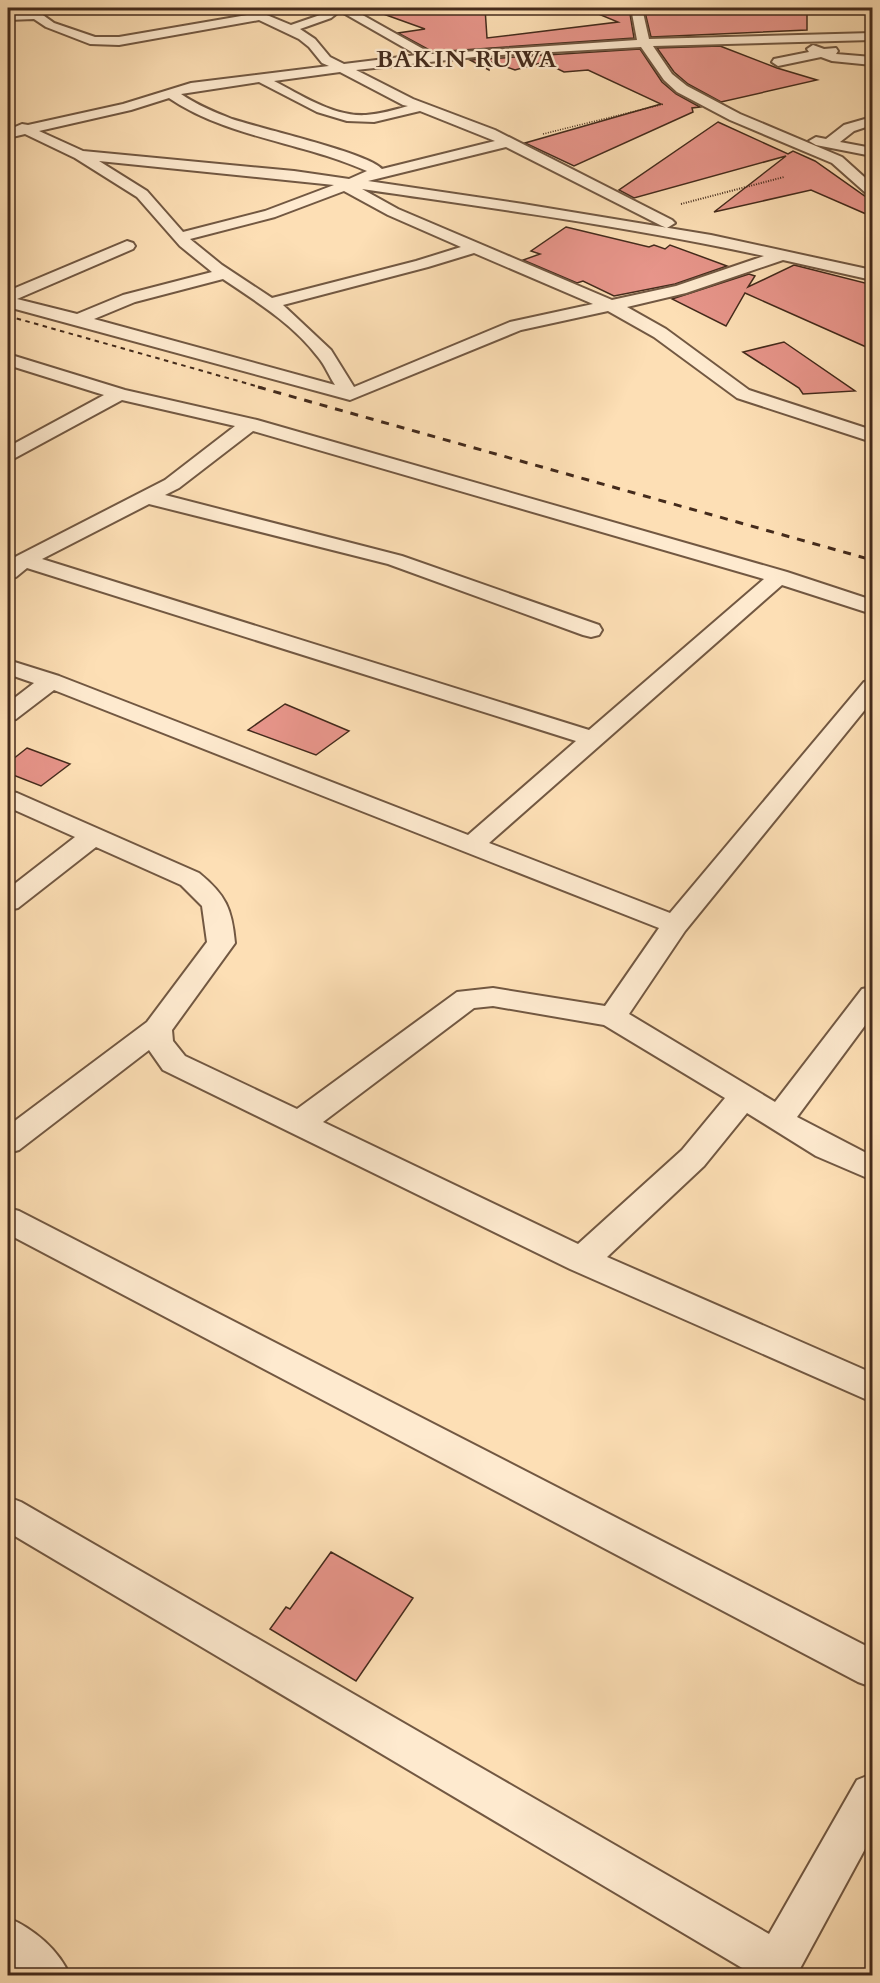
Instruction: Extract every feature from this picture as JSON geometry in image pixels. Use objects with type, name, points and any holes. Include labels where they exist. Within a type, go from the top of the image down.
[{"type":"street","points":[[241,8],[310,41],[320,55],[374,86],[474,126],[696,237]]},
{"type":"street","points":[[289,29],[327,16],[339,8],[429,57]]},
{"type":"street","points":[[636,8],[644,44],[668,77],[682,89],[735,117],[837,160],[873,191]]},
{"type":"street","points":[[8,17],[36,15],[50,25],[100,42],[119,41],[260,16]]},
{"type":"street","points":[[843,36],[872,53]]},
{"type":"street","points":[[8,134],[126,107],[191,87],[429,57],[644,44],[873,36]]},
{"type":"street","points":[[782,38],[832,57],[872,53]]},
{"type":"street","points":[[778,62],[859,46]]},
{"type":"street","points":[[260,78],[292,94],[352,118],[366,119],[422,107]]},
{"type":"street","points":[[171,93],[184,103],[216,119],[326,150],[375,170],[352,182],[270,214],[180,237]]},
{"type":"street","points":[[8,121],[80,155],[136,190],[180,237],[225,274],[271,303],[297,325],[325,354],[350,395]]},
{"type":"street","points":[[829,143],[849,128],[873,121]]},
{"type":"street","points":[[786,137],[873,152]]},
{"type":"street","points":[[352,182],[508,142]]},
{"type":"street","points":[[80,155],[352,182],[696,237],[873,274]]},
{"type":"street","points":[[352,182],[355,194],[612,306],[660,333],[743,394],[873,436]]},
{"type":"street","points":[[8,297],[127,246]]},
{"type":"street","points":[[271,303],[422,264],[476,247]]},
{"type":"street","points":[[8,302],[350,395],[516,326],[680,290],[784,255]]},
{"type":"street","points":[[79,320],[90,312],[126,300],[225,274]]},
{"type":"street","points":[[8,359],[120,394],[250,424],[779,577],[873,607]]},
{"type":"street","points":[[8,373],[27,364]]},
{"type":"street","points":[[8,454],[120,394]]},
{"type":"street","points":[[16,566],[172,484],[250,424]]},
{"type":"street","points":[[147,497],[395,560],[591,630]]},
{"type":"street","points":[[16,566],[593,739]]},
{"type":"street","points":[[470,846],[779,577]]},
{"type":"street","points":[[8,667],[51,681],[675,925]]},
{"type":"street","points":[[8,714],[51,681]]},
{"type":"street","points":[[612,1017],[675,925],[873,687]]},
{"type":"street","points":[[8,798],[190,879],[207,892],[219,910],[221,943],[157,1029],[8,1142]]},
{"type":"street","points":[[8,902],[93,836]]},
{"type":"street","points":[[778,1120],[873,996]]},
{"type":"street","points":[[300,1123],[467,999],[492,997],[612,1017],[744,1096],[778,1120],[827,1148],[873,1170]]},
{"type":"street","points":[[157,1029],[159,1042],[174,1063],[582,1260],[873,1388]]},
{"type":"street","points":[[582,1260],[693,1158],[744,1096]]},
{"type":"street","points":[[8,1220],[873,1669]]},
{"type":"street","points":[[8,1514],[774,1970],[873,1795]]},
{"type":"street","points":[[8,1940],[47,1976]]},
{"type":"path","points":[[508,142],[670,102]]},
{"type":"path","points":[[648,214],[692,200],[784,177]]},
{"type":"building","points":[[376,8],[485,8],[487,38],[618,22],[584,8],[629,8],[634,38],[433,52],[398,33],[425,29],[375,11]]},
{"type":"building","points":[[644,8],[807,8],[807,30],[651,37]]},
{"type":"building","points":[[720,46],[777,68],[817,80],[721,102],[688,84],[674,72],[657,48]]},
{"type":"building","points":[[640,49],[662,82],[676,94],[700,107],[692,108],[693,112],[574,166],[525,143],[661,104],[588,70],[564,72],[544,62],[515,70],[489,61],[489,70],[470,60]]},
{"type":"building","points":[[718,122],[788,154],[793,151],[815,161],[873,202],[873,217],[811,190],[714,212],[786,156],[634,198],[619,190]]},
{"type":"building","points":[[566,227],[649,247],[654,245],[665,249],[670,245],[727,266],[675,284],[614,296],[583,281],[577,283],[523,260],[540,254],[531,251]]},
{"type":"building","points":[[794,265],[873,285],[873,350],[745,293],[726,326],[672,299],[749,274],[755,276],[748,287]]},
{"type":"building","points":[[784,342],[855,391],[803,394],[799,388],[743,352]]},
{"type":"building","points":[[285,704],[349,731],[316,755],[248,730]]},
{"type":"building","points":[[27,748],[70,764],[41,786],[8,773],[8,763]]},
{"type":"building","points":[[331,1552],[413,1598],[356,1681],[270,1629],[286,1607],[290,1609]]},
{"type":"railway","points":[[8,316],[263,388]]},
{"type":"railway","points":[[258,387],[872,560]]},
{"type":"district","name":"BAKIN RUWA","points":[[467,59]]}]
